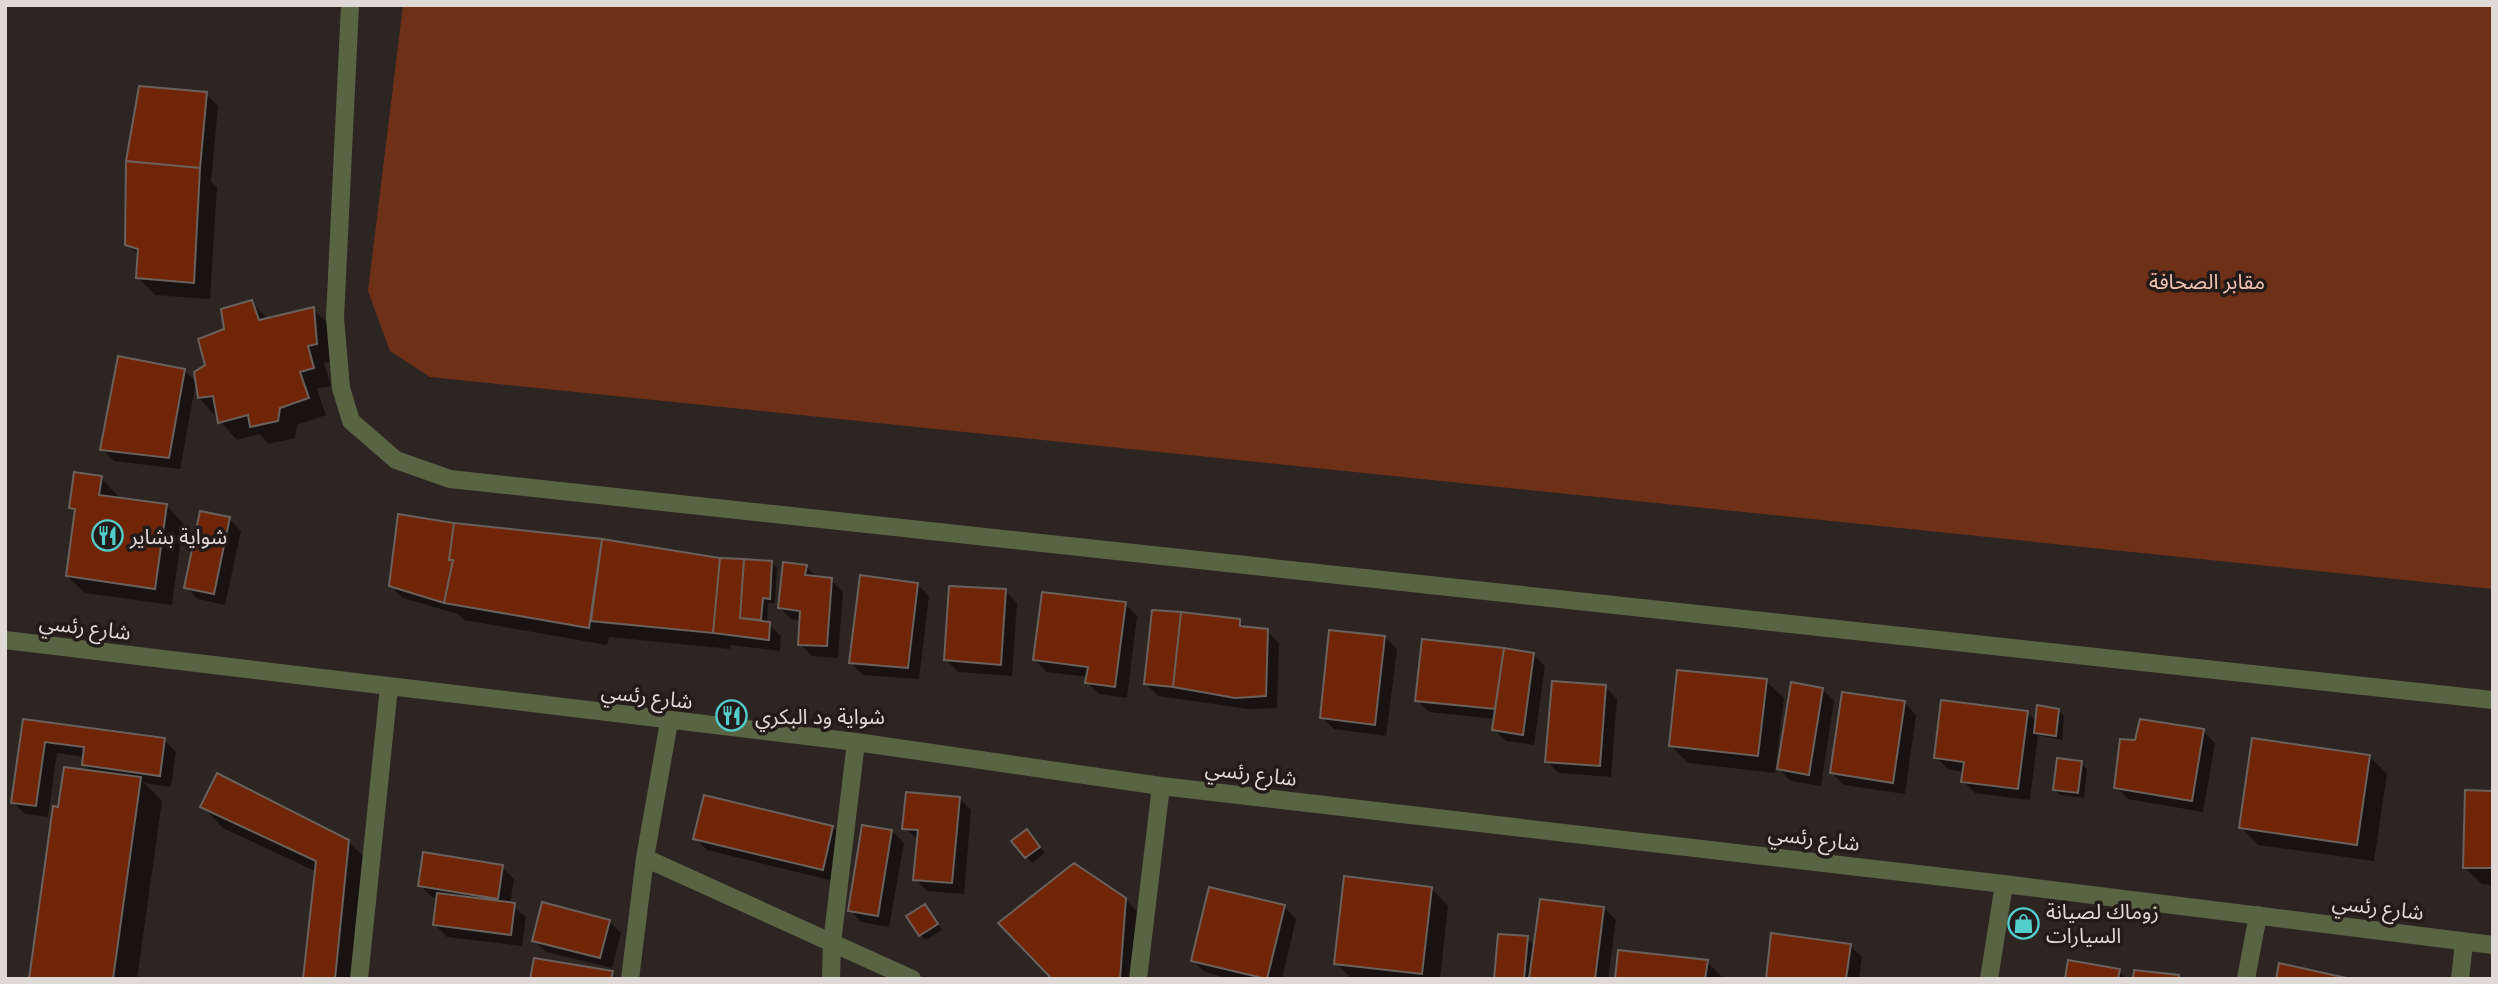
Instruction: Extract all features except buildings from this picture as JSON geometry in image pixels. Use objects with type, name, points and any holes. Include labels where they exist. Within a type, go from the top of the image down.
[{"type":"street","points":[[350,5],[335,318],[341,388],[351,421],[396,460],[450,479],[2493,701]]},
{"type":"street","name":"شارع رئسي","points":[[5,640],[669,722],[856,742],[1161,786],[2004,884],[2493,945]]},
{"type":"street","points":[[359,979],[388,687]]},
{"type":"street","points":[[630,979],[645,858],[669,722]]},
{"type":"street","points":[[831,979],[832,943],[856,742]]},
{"type":"street","points":[[1138,979],[1161,786]]},
{"type":"street","points":[[645,858],[912,979]]},
{"type":"street","points":[[1989,979],[2004,884]]},
{"type":"street","points":[[2246,979],[2258,915]]},
{"type":"street","points":[[2460,979],[2464,942]]},
{"type":"green space","name":"مقابر الصحافة","points":[[403,5],[2493,5],[2493,589],[430,377],[390,351],[368,291]]},
{"type":"place","name":"شواية بشاير","points":[[107,536]]},
{"type":"place","name":"شواية ود البكري","points":[[732,716]]},
{"type":"place","name":"زوماك لصيانة السيارات","points":[[2023,923]]}]
